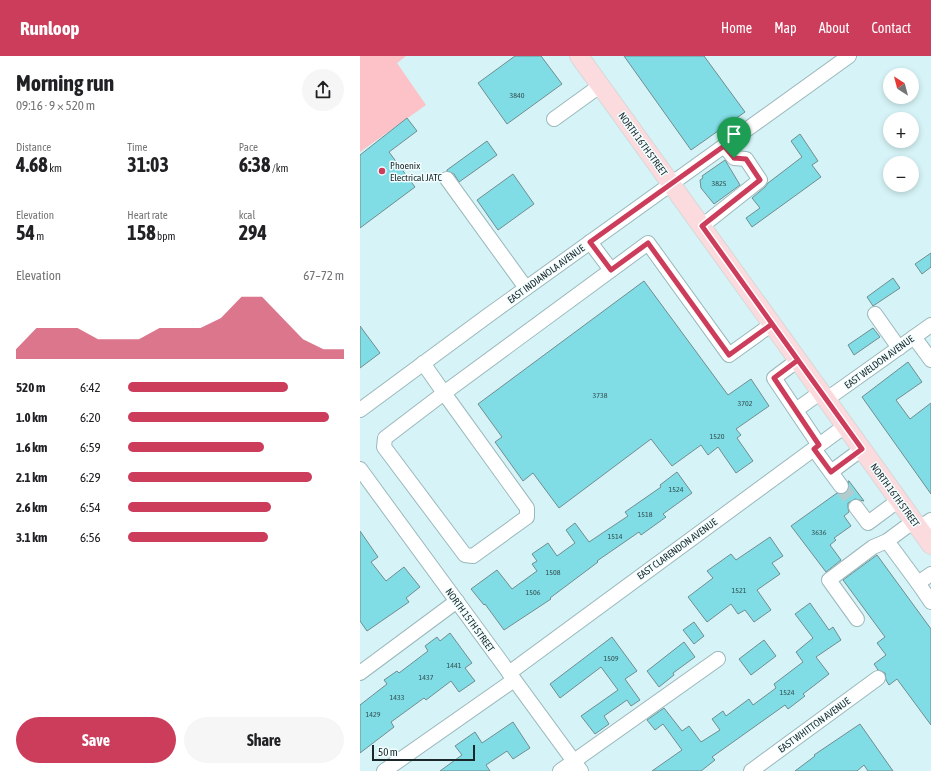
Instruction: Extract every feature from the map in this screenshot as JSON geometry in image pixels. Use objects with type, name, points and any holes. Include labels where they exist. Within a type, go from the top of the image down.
[{"type":"main road","name":"NORTH 16TH STREET","points":[[579,56],[899,500],[921,523],[931,545]]},
{"type":"street","name":"EAST INDIANOLA AVENUE","points":[[360,410],[526,288],[849,56]]},
{"type":"street","points":[[554,118],[601,86]]},
{"type":"street","points":[[702,226],[760,180],[746,159],[734,158],[724,146]]},
{"type":"street","points":[[448,179],[526,288]]},
{"type":"street","points":[[590,242],[611,270]]},
{"type":"street","points":[[423,363],[444,393],[527,508],[527,517],[473,556],[465,555],[384,447],[385,438],[444,393],[648,243],[729,355],[772,324]]},
{"type":"street","points":[[875,314],[899,348]]},
{"type":"street","name":"EAST WELDON AVENUE","points":[[796,410],[824,396],[899,348],[931,325]]},
{"type":"street","points":[[914,337],[931,360]]},
{"type":"street","points":[[798,360],[774,378],[796,410],[831,472],[841,486]]},
{"type":"street","name":"EAST CLARENDON AVENUE","points":[[384,771],[846,426]]},
{"type":"street","points":[[831,472],[862,449]]},
{"type":"street","name":"NORTH 15TH STREET","points":[[360,469],[577,766]]},
{"type":"street","points":[[856,507],[868,523],[899,500]]},
{"type":"street","points":[[857,619],[829,580],[873,547],[921,523]]},
{"type":"street","points":[[887,541],[931,602]]},
{"type":"street","points":[[918,583],[931,574]]},
{"type":"street","points":[[362,667],[457,601]]},
{"type":"street","points":[[560,771],[577,766],[718,659]]},
{"type":"street","name":"EAST WHITTON AVENUE","points":[[751,771],[878,678]]},
{"type":"shaded area","points":[[360,56],[406,56],[397,63],[426,105],[360,152]]},
{"type":"building","points":[[515,56],[541,56],[562,84],[507,124],[478,83]]},
{"type":"building","points":[[624,56],[704,56],[745,112],[691,150]]},
{"type":"building","name":"Phoenix Electrical JATC","points":[[407,118],[417,131],[389,152],[415,187],[360,228],[360,155]]},
{"type":"building","points":[[800,134],[818,161],[812,165],[821,177],[752,227],[746,218],[760,208],[752,198],[768,183],[802,157],[791,141]]},
{"type":"building","points":[[487,141],[497,155],[459,182],[454,174],[447,171],[447,170]]},
{"type":"building","points":[[725,160],[740,185],[714,204],[701,188],[700,180],[703,178],[702,176]]},
{"type":"building","points":[[513,174],[534,204],[498,230],[477,200]]},
{"type":"building","points":[[931,253],[931,267],[922,274],[915,264]]},
{"type":"building","points":[[893,278],[900,288],[873,306],[867,297]]},
{"type":"building","points":[[644,281],[728,395],[751,379],[769,406],[736,429],[741,435],[737,438],[753,461],[736,473],[718,447],[708,455],[701,445],[672,466],[651,439],[559,508],[533,473],[523,481],[495,442],[502,437],[478,404]]},
{"type":"building","points":[[360,326],[380,353],[360,368]]},
{"type":"building","points":[[873,328],[880,337],[854,355],[848,345]]},
{"type":"building","points":[[908,362],[922,382],[896,400],[910,419],[931,403],[931,494],[862,397]]},
{"type":"building","points":[[677,472],[692,493],[663,514],[666,517],[641,535],[639,532],[597,561],[598,562],[550,598],[551,599],[504,630],[485,604],[484,605],[471,589],[497,570],[512,589],[537,571],[532,564],[537,561],[532,554],[548,543],[557,556],[575,543],[566,530],[575,523],[589,542],[628,516],[625,512],[661,487],[660,485]]},
{"type":"building","points":[[848,481],[864,501],[855,499],[848,503],[849,512],[844,516],[851,526],[834,538],[836,540],[830,545],[841,560],[826,572],[791,526],[837,493],[846,493],[849,489]]},
{"type":"building","points":[[360,531],[378,557],[371,562],[386,581],[404,567],[420,587],[406,598],[409,602],[367,631],[360,621]]},
{"type":"building","points":[[770,537],[783,556],[772,563],[780,574],[757,590],[771,610],[754,622],[745,610],[738,614],[731,604],[707,622],[688,597],[713,578],[707,571],[731,554],[736,560]]},
{"type":"building","points":[[877,555],[931,629],[931,725],[897,679],[889,685],[886,680],[885,673],[878,670],[874,664],[886,655],[877,643],[885,637],[843,580]]},
{"type":"building","points":[[810,603],[829,630],[833,627],[841,640],[816,657],[829,674],[803,694],[805,696],[788,709],[785,705],[712,757],[715,760],[701,771],[652,771],[682,750],[663,724],[655,730],[647,720],[664,708],[682,731],[689,726],[701,742],[720,730],[712,719],[723,711],[726,716],[749,699],[753,705],[776,688],[774,684],[803,662],[796,652],[813,638],[795,614]]},
{"type":"building","points":[[694,622],[704,636],[694,644],[683,630]]},
{"type":"building","points":[[450,633],[472,663],[465,668],[475,681],[459,692],[451,681],[426,700],[424,698],[391,722],[394,727],[360,753],[360,705],[387,684],[384,680],[397,671],[399,673],[428,651],[425,646],[437,637],[440,641]]},
{"type":"building","points":[[612,637],[637,671],[625,679],[640,700],[631,706],[627,700],[604,716],[609,724],[595,734],[581,716],[618,690],[601,667],[560,698],[550,684]]},
{"type":"building","points":[[764,640],[776,656],[751,675],[739,659]]},
{"type":"building","points":[[684,642],[695,657],[673,673],[674,675],[659,687],[647,671]]},
{"type":"building","points":[[513,722],[530,748],[513,759],[507,751],[486,765],[490,771],[440,771],[462,755],[455,746],[475,732],[482,743]]},
{"type":"building","points":[[860,724],[893,771],[868,771],[864,765],[857,771],[795,771],[815,756],[814,755]]},
{"type":"tunnel","points":[[841,486],[856,507]]},
{"type":"place","name":"Phoenix Electrical JATC","points":[[382,171]]},
{"type":"route","points":[[734,158],[724,146],[590,242],[611,270],[648,243],[729,355],[772,324],[781,337],[798,360],[862,449],[831,472],[814,449],[819,445],[774,378],[798,360],[702,226],[760,180],[746,159],[734,158]]}]
